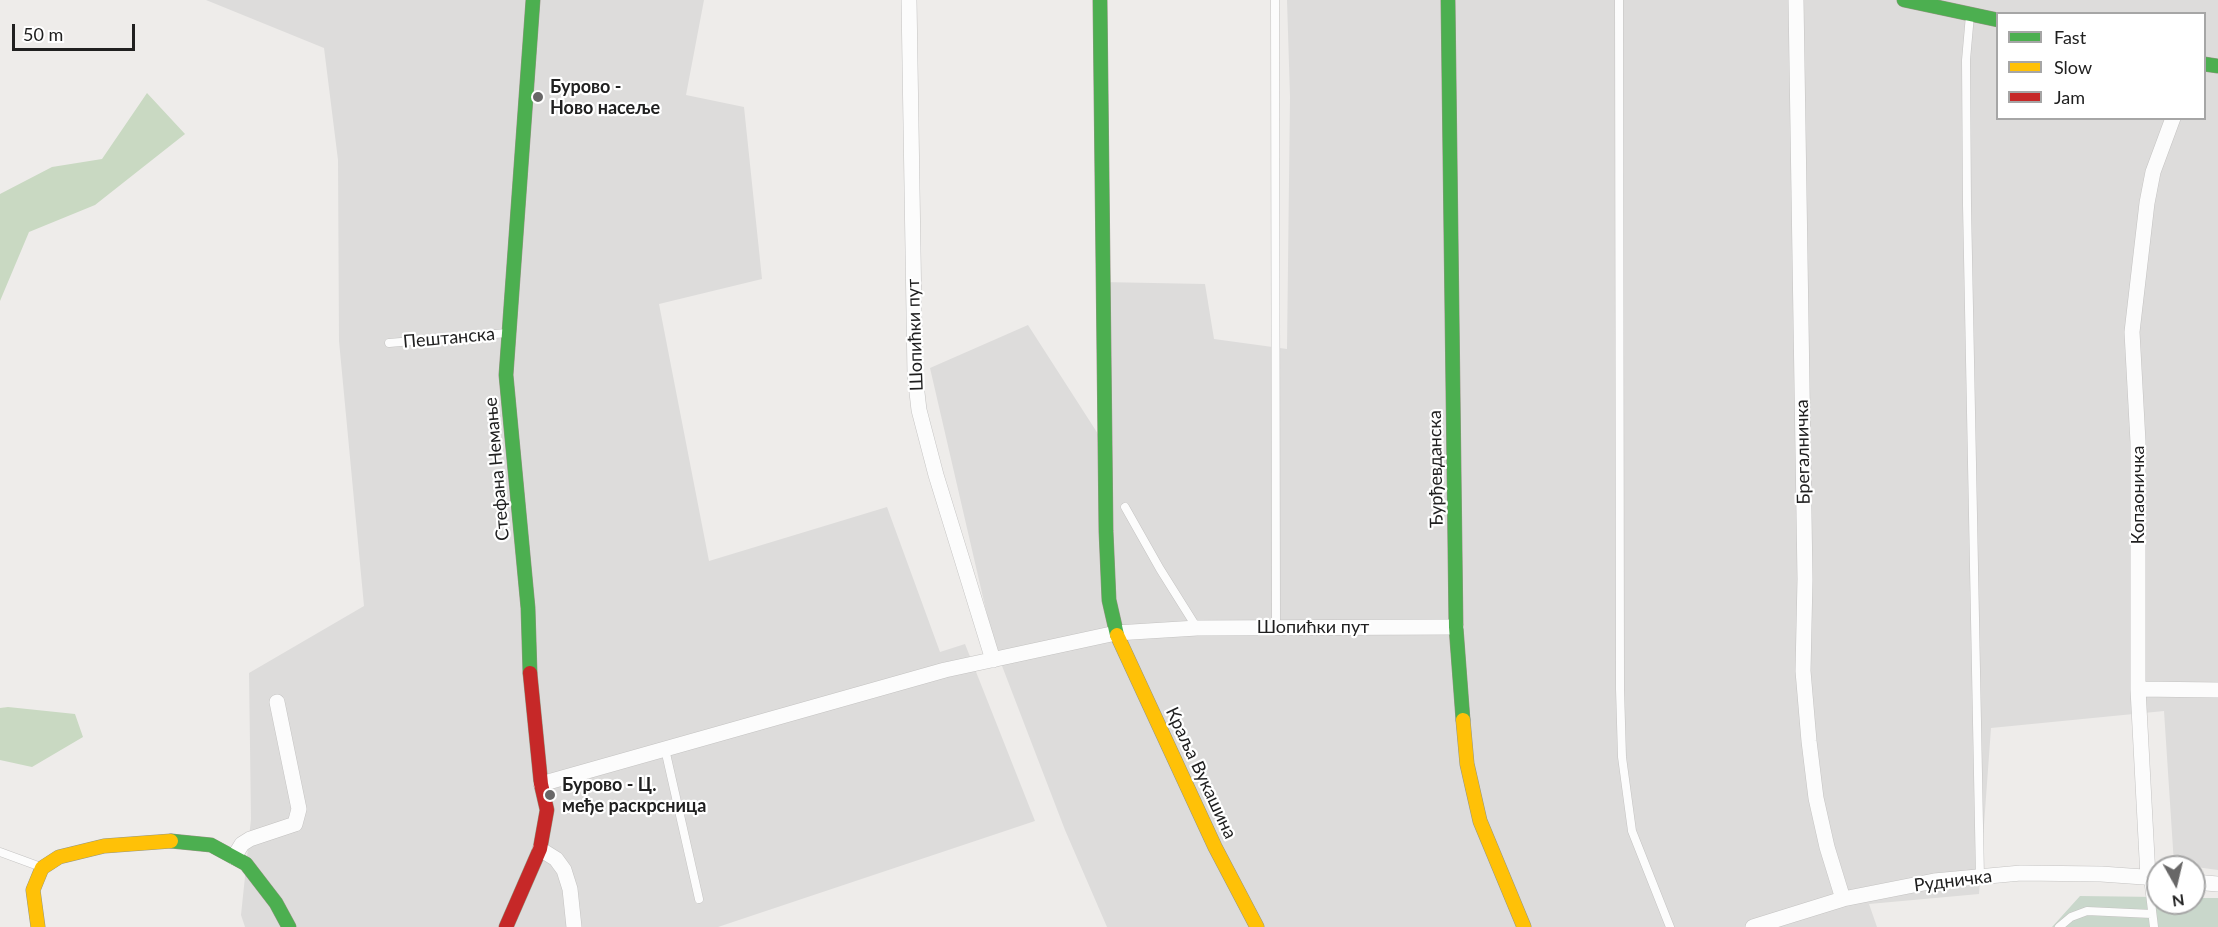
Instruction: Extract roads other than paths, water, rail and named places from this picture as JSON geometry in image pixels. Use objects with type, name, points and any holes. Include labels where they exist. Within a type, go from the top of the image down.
[{"type":"street","name":"Стефана Немање","points":[[506,927],[540,849],[548,810],[541,784],[531,697],[528,608],[506,375],[533,0]]},
{"type":"street","name":"Шопићки пут","points":[[909,0],[915,375],[919,410],[936,475],[993,660]]},
{"type":"street","name":"Краља Вукашина","points":[[1100,0],[1106,531],[1109,600],[1116,633],[1215,847],[1257,927]]},
{"type":"street","name":"Ђурђевданска","points":[[1448,0],[1455,627],[1467,764],[1480,821],[1524,927]]},
{"type":"street","name":"Брегалничка","points":[[1796,0],[1805,579],[1803,671],[1816,798],[1827,847],[1843,899]]},
{"type":"street","points":[[1904,0],[1996,20]]},
{"type":"street","name":"Копаоничка","points":[[2151,855],[2138,689],[2138,442],[2132,332],[2146,204],[2153,172],[2172,120]]},
{"type":"street","name":"Шопићки пут","points":[[541,784],[665,747],[780,718],[945,670],[1116,633],[1197,628],[1455,627]]},
{"type":"street","points":[[2138,689],[2218,690]]},
{"type":"street","points":[[234,857],[242,844],[250,839],[295,824],[299,809],[277,702]]},
{"type":"street","points":[[38,927],[33,890],[42,868],[59,857],[104,846],[174,841],[211,845],[246,864],[276,903],[289,927]]},
{"type":"street","points":[[540,849],[556,859],[564,870],[570,889],[574,927]]},
{"type":"street","name":"Рудничка","points":[[1753,927],[1843,899],[1934,881],[2021,873],[2146,877]]},
{"type":"lane","points":[[1275,0],[1276,627]]},
{"type":"lane","points":[[1619,0],[1622,758],[1632,831],[1670,927]]},
{"type":"lane","points":[[1970,14],[1966,60],[1967,194],[1980,877]]},
{"type":"lane","name":"Пештанска","points":[[389,343],[508,333]]},
{"type":"lane","points":[[1125,507],[1197,628]]},
{"type":"lane","points":[[665,747],[699,899]]},
{"type":"lane","points":[[0,852],[42,868]]},
{"type":"lane","points":[[2059,927],[2071,917],[2087,911],[2146,914]]},
{"type":"place","name":"Бурово - Ново насеље","points":[[538,97]]},
{"type":"place","name":"Бурово - Ц. међе раскрсница","points":[[550,795]]}]
